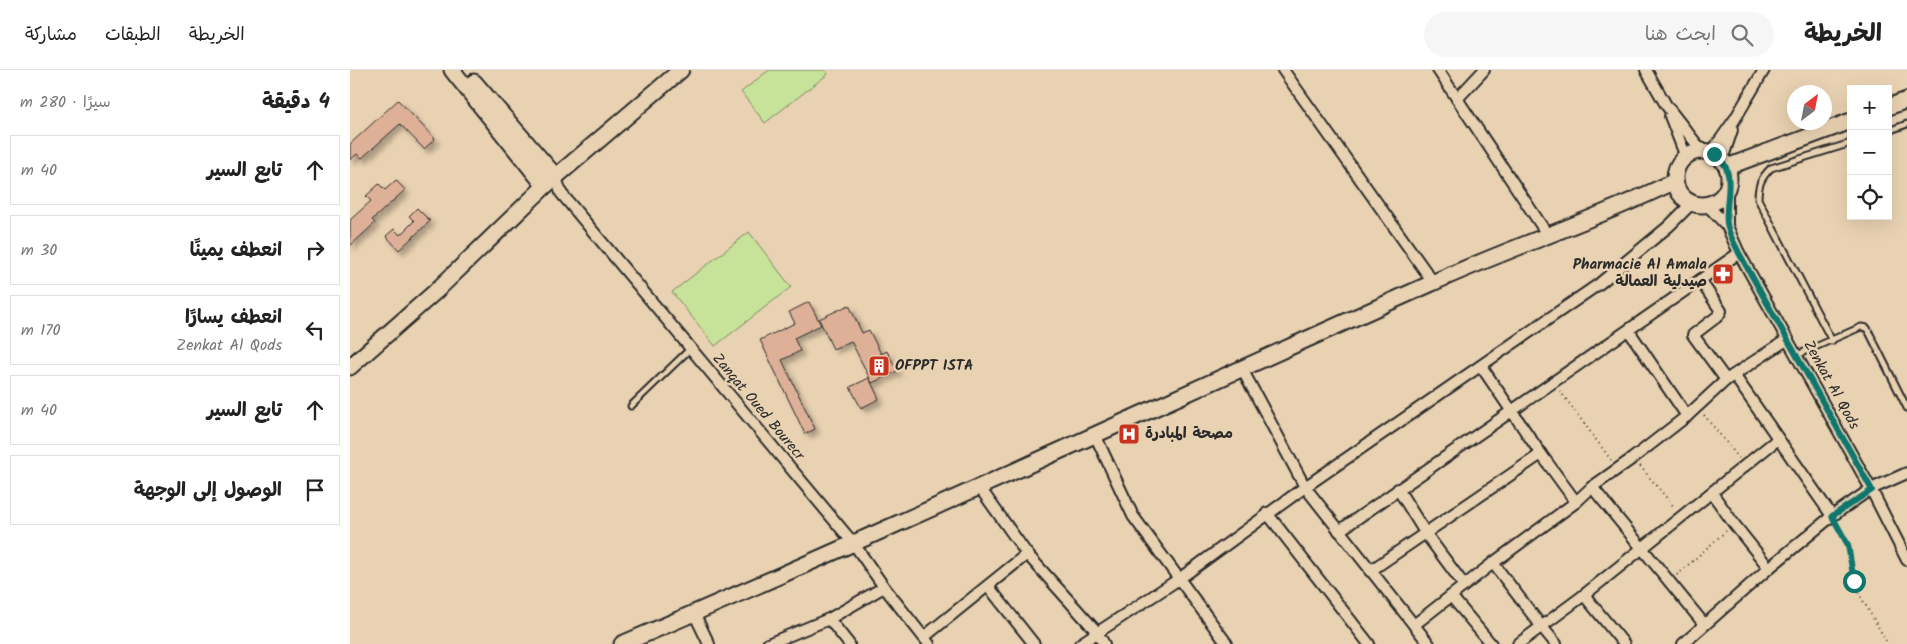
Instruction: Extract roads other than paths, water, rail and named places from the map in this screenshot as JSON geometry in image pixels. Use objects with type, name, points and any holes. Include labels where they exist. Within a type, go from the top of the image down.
[{"type":"street","points":[[452,70],[551,182]]},
{"type":"street","points":[[464,70],[551,182]]},
{"type":"street","points":[[350,368],[436,292],[551,182],[681,70]]},
{"type":"street","points":[[1283,70],[1434,282]]},
{"type":"street","points":[[1438,70],[1547,234]]},
{"type":"street","points":[[1457,99],[1484,70]]},
{"type":"street","points":[[1646,70],[1666,105],[1686,157]]},
{"type":"street","points":[[1080,644],[1180,579],[1304,487],[1599,284],[1669,226],[1699,204],[1719,199],[1720,167],[1735,119],[1764,70]]},
{"type":"street","points":[[1892,106],[1907,100]]},
{"type":"street","points":[[1666,105],[1720,167],[1727,226]]},
{"type":"street","points":[[1686,157],[1720,167],[1847,122]]},
{"type":"street","points":[[1686,157],[1677,168],[1677,186],[1684,198],[1699,204],[1727,226]]},
{"type":"street","name":"Zanqat Oued Bourecr","points":[[551,182],[854,544],[884,587],[927,640]]},
{"type":"street","points":[[622,644],[980,488],[1434,282],[1547,234],[1677,186]]},
{"type":"street","name":"Zenkat Al Qods","points":[[1727,226],[1739,253],[1872,490],[1907,560]]},
{"type":"street","points":[[1339,531],[1739,253]]},
{"type":"street","points":[[1700,280],[1721,311],[1720,314],[1693,335],[1778,439],[1832,516]]},
{"type":"street","points":[[1629,331],[1686,416]]},
{"type":"street","points":[[1414,625],[1493,563],[1576,502],[1592,487],[1633,458],[1730,378],[1788,339]]},
{"type":"street","points":[[1481,366],[1576,502]]},
{"type":"street","points":[[1242,369],[1304,487],[1429,644]]},
{"type":"street","points":[[1094,435],[1132,516],[1227,644]]},
{"type":"street","points":[[1518,644],[1584,595],[1681,515],[1712,493],[1778,439]]},
{"type":"street","points":[[1370,571],[1541,454]]},
{"type":"street","points":[[1685,643],[1704,624],[1832,516],[1872,490],[1907,473]]},
{"type":"street","points":[[1592,487],[1643,547],[1704,624]]},
{"type":"street","points":[[980,488],[1027,554],[1097,632],[1104,644]]},
{"type":"street","points":[[1398,489],[1426,534],[1464,586]]},
{"type":"street","points":[[1712,493],[1769,568]]},
{"type":"street","points":[[1267,514],[1369,644]]},
{"type":"street","points":[[927,640],[1027,554]]},
{"type":"street","points":[[1493,563],[1556,644]]},
{"type":"street","points":[[988,586],[1034,644]]},
{"type":"street","points":[[768,644],[829,619],[884,587]]},
{"type":"street","points":[[1584,595],[1624,644]]},
{"type":"street","points":[[1451,596],[1491,644]]},
{"type":"street","points":[[694,613],[709,644]]},
{"type":"street","points":[[829,619],[849,644]]},
{"type":"lane","points":[[1892,129],[1907,124]]},
{"type":"lane","points":[[1832,341],[1758,199],[1758,187],[1762,176],[1771,168],[1847,144]]},
{"type":"lane","points":[[1797,355],[1861,327],[1869,330],[1907,408]]},
{"type":"lane","points":[[631,406],[690,349]]},
{"type":"place","name":"Pharmacie Al Amala صيدلية العمالة","points":[[1723,274]]},
{"type":"place","name":"OFPPT ISTA","points":[[879,366]]},
{"type":"place","name":"مصحة المبادرة","points":[[1129,434]]}]
